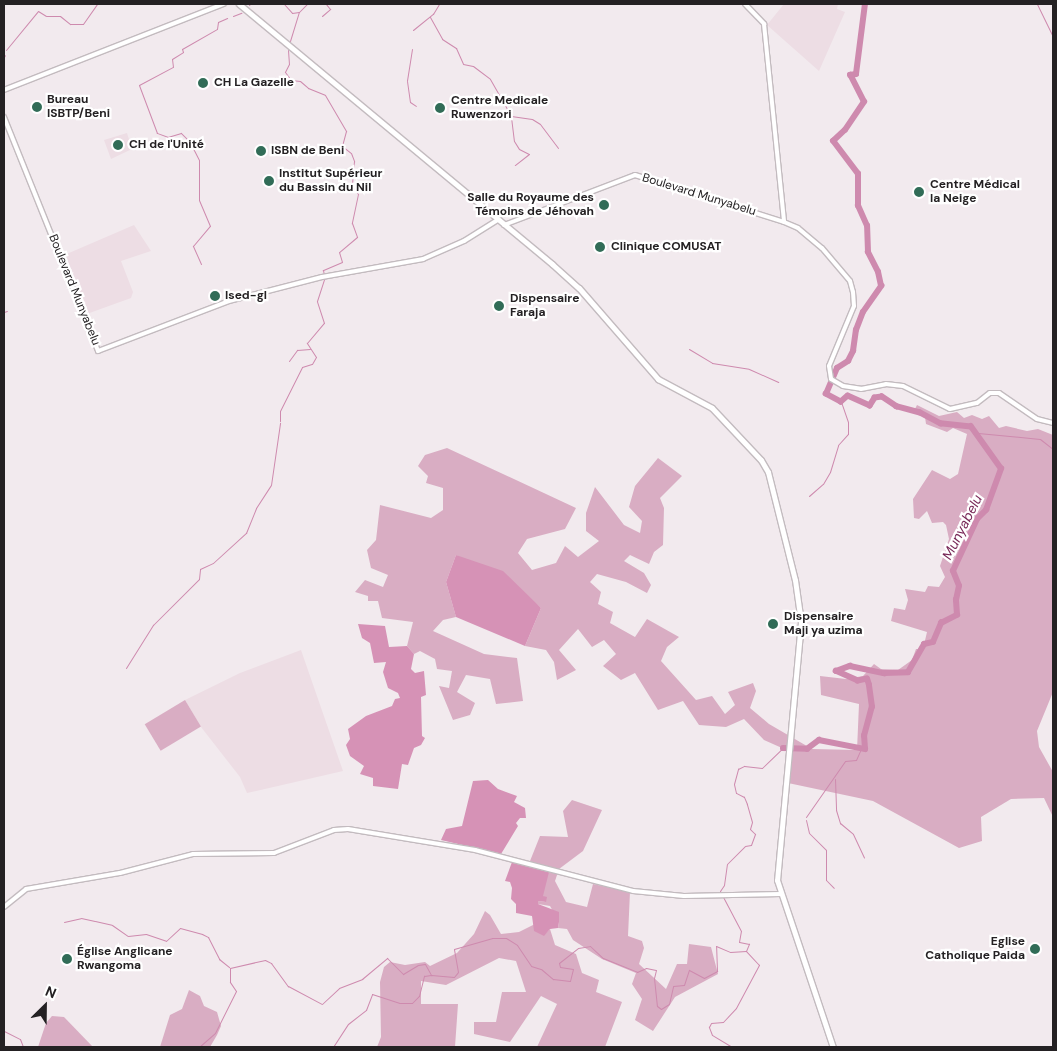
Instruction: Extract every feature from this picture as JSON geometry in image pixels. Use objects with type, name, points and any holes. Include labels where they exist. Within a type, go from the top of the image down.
[{"type":"highway","points":[[239,4],[579,288],[658,379],[712,408],[761,460],[768,472],[800,604],[800,642],[776,867],[780,894],[833,1047]]},
{"type":"street","points":[[4,90],[224,4]]},
{"type":"street","points":[[745,4],[764,24],[784,222]]},
{"type":"street","name":"Boulevard Munyabelu","points":[[4,117],[98,350],[229,301],[324,277],[423,260],[464,241],[498,220]]},
{"type":"street","name":"Boulevard Munyabelu","points":[[504,225],[635,175],[784,222],[798,228],[822,248],[850,281],[854,306],[829,366],[833,380],[861,389],[886,384],[903,386],[950,409],[977,403],[990,393],[999,393],[1032,417],[1053,423]]},
{"type":"street","points":[[4,906],[26,889],[120,873],[172,857],[274,853],[334,830],[348,829],[475,850],[633,891],[667,895],[780,894]]},
{"type":"shaded area","points":[[784,4],[838,4],[837,9],[845,12],[819,71],[767,25]]},
{"type":"shaded area","name":"CH de l'Unité","points":[[127,133],[132,149],[111,159],[104,140]]},
{"type":"shaded area","points":[[134,225],[151,251],[121,261],[133,292],[131,298],[84,315],[62,256]]},
{"type":"shaded area","points":[[917,405],[939,416],[957,412],[964,418],[972,415],[982,419],[989,416],[999,428],[1006,426],[1027,431],[1038,429],[1053,435],[1053,692],[1037,731],[1039,747],[1053,772],[1053,817],[1044,798],[1011,799],[981,817],[982,841],[959,848],[873,801],[788,783],[791,752],[764,740],[744,719],[726,727],[699,725],[683,701],[658,710],[635,673],[621,680],[603,666],[616,654],[604,640],[592,647],[578,629],[559,650],[576,670],[557,680],[554,662],[546,650],[525,646],[541,608],[521,591],[456,555],[446,582],[456,617],[443,620],[433,631],[484,654],[517,658],[523,701],[496,704],[490,679],[466,675],[457,692],[475,703],[470,715],[453,720],[439,686],[449,688],[452,671],[437,669],[435,659],[420,651],[414,654],[407,646],[413,622],[382,618],[378,601],[368,601],[368,596],[355,592],[365,580],[383,587],[388,575],[371,568],[367,550],[376,540],[380,505],[431,518],[443,510],[443,488],[426,483],[428,476],[418,466],[425,455],[447,448],[576,508],[565,529],[527,539],[518,553],[532,570],[556,563],[565,546],[578,557],[599,541],[586,531],[586,513],[595,487],[624,525],[640,533],[642,521],[629,507],[635,486],[658,458],[682,476],[660,498],[664,508],[663,545],[654,552],[649,564],[630,555],[624,561],[644,573],[651,585],[647,593],[626,582],[597,574],[590,582],[601,592],[598,604],[613,612],[610,623],[635,637],[647,619],[679,637],[667,647],[661,661],[696,700],[712,696],[725,714],[735,705],[728,692],[753,683],[756,691],[750,708],[769,724],[812,749],[857,750],[859,704],[821,695],[820,676],[846,679],[863,676],[874,664],[881,669],[898,670],[912,660],[916,649],[923,649],[927,632],[891,621],[894,608],[905,610],[908,600],[905,589],[925,592],[928,586],[939,587],[945,577],[940,566],[949,539],[946,525],[943,522],[932,523],[927,511],[919,519],[914,518],[913,499],[932,470],[950,479],[958,474],[967,434],[953,428],[947,432],[926,424],[925,417],[915,409]]},
{"type":"shaded area","points":[[456,555],[503,571],[541,608],[525,646],[456,617],[446,582]]},
{"type":"shaded area","points":[[358,624],[385,626],[389,647],[407,646],[414,654],[411,669],[415,673],[424,671],[426,695],[421,697],[422,736],[425,738],[421,745],[414,748],[408,765],[402,764],[398,789],[373,786],[373,778],[360,774],[364,766],[350,756],[346,745],[350,739],[348,729],[366,716],[392,706],[395,699],[400,698],[398,693],[388,688],[383,672],[386,662],[374,663],[370,643],[362,638]]},
{"type":"shaded area","points":[[301,650],[343,771],[247,793],[240,777],[201,727],[185,700],[240,673]]},
{"type":"shaded area","points":[[185,700],[201,727],[161,751],[145,724]]},
{"type":"shaded area","points":[[488,780],[498,789],[517,796],[514,802],[525,808],[526,818],[520,818],[516,823],[518,826],[501,854],[441,840],[446,829],[462,826],[473,781]]},
{"type":"shaded area","points":[[572,800],[602,810],[583,851],[559,869],[555,881],[566,902],[587,907],[593,884],[630,892],[628,936],[642,941],[644,948],[639,964],[666,989],[677,964],[687,964],[689,944],[711,947],[718,974],[675,997],[653,1031],[635,1020],[642,999],[632,984],[636,973],[602,959],[573,940],[567,929],[558,928],[559,922],[550,906],[538,904],[538,901],[546,902],[528,866],[540,836],[568,837],[563,811]]},
{"type":"shaded area","points":[[512,862],[549,872],[543,896],[547,897],[546,902],[538,901],[538,904],[559,912],[559,922],[558,928],[550,929],[544,936],[534,931],[532,916],[516,913],[516,904],[511,899],[512,888],[510,882],[505,881]]},
{"type":"shaded area","points":[[485,911],[490,915],[501,934],[519,932],[535,924],[544,935],[550,929],[555,945],[576,954],[582,973],[599,980],[596,992],[622,1002],[605,1047],[537,1047],[557,1004],[541,996],[510,1042],[474,1034],[474,1022],[496,1022],[502,992],[526,992],[516,961],[499,958],[446,985],[421,981],[421,1004],[458,1004],[455,1047],[377,1047],[381,1037],[380,982],[384,967],[390,962],[405,965],[425,962],[430,966],[457,953],[474,934]]},
{"type":"shaded area","points":[[189,990],[200,996],[204,1006],[217,1012],[221,1026],[217,1035],[210,1047],[160,1047],[170,1015],[182,1009]]},
{"type":"shaded area","points":[[52,1016],[64,1017],[93,1047],[38,1047],[46,1023]]},
{"type":"waterway","points":[[6,50],[38,11],[46,16],[60,16],[70,24],[83,24],[97,4]]},
{"type":"waterway","points":[[284,4],[292,13],[299,12]]},
{"type":"waterway","points":[[290,41],[299,12],[307,4]]},
{"type":"waterway","points":[[322,16],[330,9],[326,4]]},
{"type":"waterway","points":[[413,30],[433,14],[439,4]]},
{"type":"waterway","name":"Munyabelu","points":[[783,748],[807,749],[819,740],[865,749],[864,736],[872,707],[867,679],[858,681],[836,671],[850,666],[884,673],[908,672],[924,644],[933,642],[941,623],[957,615],[956,600],[959,586],[953,571],[977,519],[986,510],[1001,469],[971,427],[941,424],[920,413],[897,407],[882,397],[875,398],[870,406],[848,396],[841,402],[826,394],[837,368],[848,361],[853,351],[856,330],[863,312],[881,286],[878,272],[868,252],[867,226],[858,206],[858,174],[833,141],[845,130],[864,102],[850,75],[856,74],[865,4]]},
{"type":"waterway","points":[[1037,4],[1053,37]]},
{"type":"waterway","points":[[233,16],[241,13]]},
{"type":"waterway","points":[[430,17],[442,39],[456,48],[463,64],[473,66],[490,79],[511,116],[532,119],[540,124],[558,148]]},
{"type":"waterway","points":[[201,264],[193,246],[210,226],[199,200],[199,160],[190,142],[181,133],[168,137],[157,133],[139,85],[173,67],[172,59],[183,52],[182,49],[217,29],[218,22],[227,18]]},
{"type":"waterway","points":[[412,49],[407,81],[410,102],[416,106]]},
{"type":"waterway","points":[[288,50],[289,64],[285,72],[291,80],[300,81],[308,88],[325,95],[346,131],[342,146],[351,153],[354,161],[352,186],[358,194],[352,223],[357,237],[339,252],[342,262],[323,270],[324,275]]},
{"type":"waterway","points":[[511,117],[514,141],[519,149],[529,154],[515,165]]},
{"type":"waterway","points":[[280,421],[280,411],[302,367],[312,364],[316,357],[307,343],[324,323],[317,301],[324,279]]},
{"type":"waterway","points":[[289,361],[297,350],[310,349]]},
{"type":"waterway","points":[[689,349],[712,363],[749,369],[778,382]]},
{"type":"waterway","points":[[809,496],[823,484],[830,472],[838,445],[848,434],[848,422],[841,402]]},
{"type":"waterway","points":[[126,668],[153,625],[199,579],[200,569],[213,563],[246,533],[256,508],[271,485],[280,423]]},
{"type":"waterway","points":[[978,433],[1040,439],[1053,449]]},
{"type":"waterway","name":"Munyabelu","points":[[732,1047],[712,1035],[709,1027],[711,1023],[723,1022],[736,1008],[759,965],[746,951],[749,944],[739,942],[741,931],[720,891],[724,885],[727,864],[745,846],[751,845],[755,834],[750,829],[752,822],[747,804],[744,797],[736,793],[734,784],[738,769],[744,766],[762,768],[783,748]]},
{"type":"waterway","points":[[806,817],[845,761],[856,760],[860,751]]},
{"type":"waterway","points":[[835,779],[836,810],[840,823],[853,834],[864,858]]},
{"type":"waterway","points":[[806,820],[809,833],[826,850],[826,880],[834,888]]},
{"type":"waterway","points":[[64,922],[81,918],[112,925],[128,936],[146,934],[166,941],[180,928],[208,937],[219,959],[229,967]]},
{"type":"waterway","points":[[199,1047],[215,1033],[236,991],[230,982],[230,968],[265,960],[271,963],[288,986],[322,1004],[339,988],[362,979],[387,958],[403,974],[418,965],[425,964],[431,975],[454,977],[458,972],[454,949],[492,938],[506,938],[517,945],[531,966],[541,969],[553,979],[570,981],[573,969],[560,967],[559,963],[578,948],[590,946],[603,958],[637,972],[646,968],[656,970],[654,978],[657,1006],[661,1009],[669,1004],[673,986],[684,985],[689,970],[704,978],[717,971],[716,946],[730,952],[746,951]]},
{"type":"waterway","points":[[333,1047],[348,1024],[366,1010],[372,994],[400,1003],[412,1003],[419,996],[424,976],[431,975]]},
{"type":"waterway","points":[[4,1031],[20,1039],[23,1047]]},
{"type":"place","name":"CH La Gazelle","points":[[203,83]]},
{"type":"place","name":"Bureau ISBTP/Beni","points":[[37,107]]},
{"type":"place","name":"Centre Medicale Ruwenzori","points":[[440,108]]},
{"type":"place","name":"CH de l'Unité","points":[[118,145]]},
{"type":"place","name":"ISBN de Beni","points":[[261,151]]},
{"type":"place","name":"Institut Supérieur du Bassin du Nil","points":[[269,181]]},
{"type":"place","name":"Centre Médical la Neige","points":[[919,192]]},
{"type":"place","name":"Salle du Royaume des Témoins de Jéhovah","points":[[604,205]]},
{"type":"place","name":"Clinique COMUSAT","points":[[600,247]]},
{"type":"place","name":"Ised-gl","points":[[215,296]]},
{"type":"place","name":"Dispensaire Faraja","points":[[499,306]]},
{"type":"place","name":"Dispensaire Maji ya uzima","points":[[773,624]]},
{"type":"place","name":"Eglise Catholique Paida","points":[[1035,949]]},
{"type":"place","name":"Église Anglicane Rwangoma","points":[[67,959]]}]
